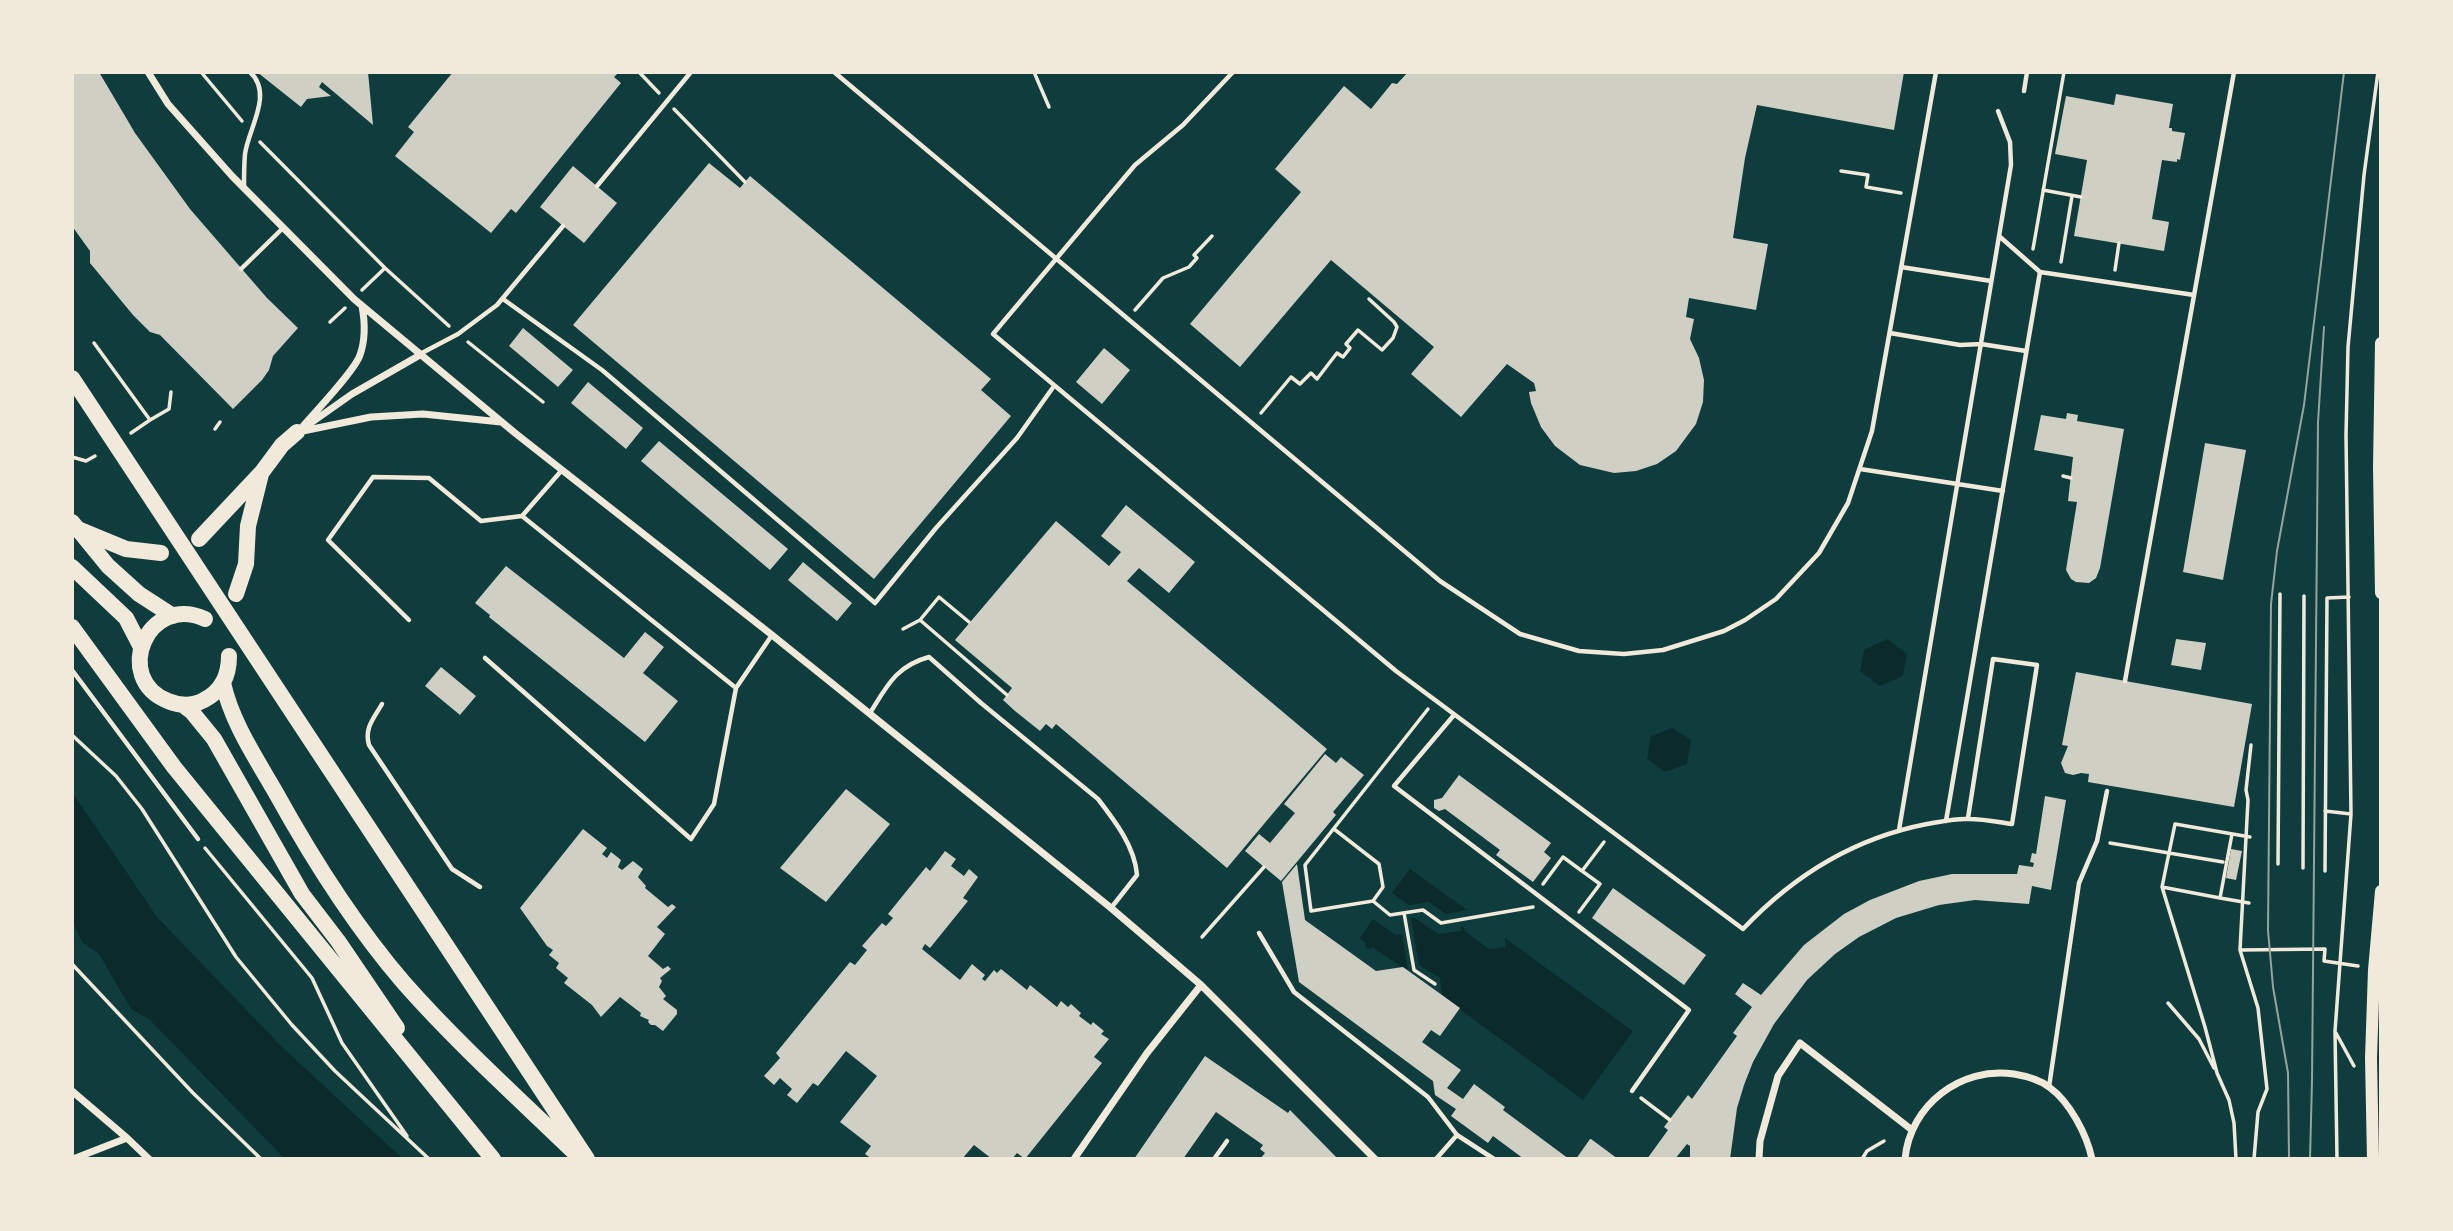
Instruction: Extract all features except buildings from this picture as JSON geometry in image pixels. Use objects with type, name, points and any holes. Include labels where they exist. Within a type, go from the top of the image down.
[{"type":"highway","points":[[72,378],[584,1159]]},
{"type":"highway","points":[[199,539],[262,472],[282,445],[297,432]]},
{"type":"highway","points":[[236,594],[246,564],[248,526],[262,472]]},
{"type":"highway","points":[[75,525],[125,549],[160,553]]},
{"type":"highway","points":[[75,525],[108,566],[139,594],[173,616]]},
{"type":"highway","points":[[72,567],[126,618],[141,647]]},
{"type":"highway","points":[[205,619],[190,615],[173,616],[156,624],[147,634],[141,647],[140,667],[149,688],[165,700],[183,705],[208,698],[223,683],[229,668],[229,656]]},
{"type":"highway","points":[[72,627],[182,777],[492,1159]]},
{"type":"highway","points":[[223,683],[234,718],[307,848],[355,921],[404,982],[456,1039],[584,1159]]},
{"type":"highway","points":[[183,705],[214,739],[302,894],[383,1006],[428,1079]]},
{"type":"street","points":[[148,72],[168,104],[244,188],[354,299],[419,355],[1111,908],[1200,985],[1375,1159]]},
{"type":"street","points":[[297,432],[359,359],[364,342],[362,305]]},
{"type":"street","points":[[2381,343],[2381,593]]},
{"type":"street","points":[[297,432],[352,394],[419,355]]},
{"type":"street","points":[[297,432],[371,416],[423,414],[504,422]]},
{"type":"street","points":[[2373,1159],[2371,1070],[2374,970],[2381,891]]},
{"type":"street","points":[[1074,1159],[1154,1043],[1200,985]]},
{"type":"street","points":[[1759,1159],[1760,1141],[1778,1076],[1800,1043],[1912,1130]]},
{"type":"street","points":[[1905,1159],[1912,1130],[1929,1104],[1943,1091],[1972,1077],[2006,1073],[2028,1077],[2049,1087],[2083,1129],[2092,1159]]},
{"type":"street","points":[[72,1091],[149,1159]]},
{"type":"street","points":[[73,1159],[127,1138]]},
{"type":"lane","points":[[244,188],[245,152],[257,116],[260,93],[257,78],[250,72]]},
{"type":"lane","points":[[597,186],[691,72]]},
{"type":"lane","points":[[834,72],[1440,581],[1520,634],[1579,651],[1624,654],[1663,650],[1724,631],[1745,620],[1776,598],[1819,553],[1848,503],[1872,431],[1936,72]]},
{"type":"lane","points":[[1233,72],[1183,125],[1135,165],[993,334],[1396,671],[1743,929],[1770,902],[1807,873],[1857,846],[1899,831],[1946,821],[1968,818],[2012,824],[2037,666],[1993,659],[1968,818]]},
{"type":"lane","points":[[2024,91],[2027,72]]},
{"type":"lane","points":[[2125,681],[2234,72]]},
{"type":"lane","points":[[1899,831],[2011,165],[2010,142],[1997,111]]},
{"type":"lane","points":[[419,355],[458,334],[503,299],[563,226]]},
{"type":"lane","points":[[241,269],[284,227]]},
{"type":"lane","points":[[1999,236],[2040,272],[2194,295]]},
{"type":"lane","points":[[1901,267],[1991,281]]},
{"type":"lane","points":[[1946,821],[2040,272]]},
{"type":"lane","points":[[503,299],[603,370],[875,603],[936,527],[1017,438],[1054,386]]},
{"type":"lane","points":[[1890,333],[1960,345],[1981,344],[2026,351]]},
{"type":"lane","points":[[409,620],[328,540],[373,477],[429,478],[481,521],[522,516],[563,469]]},
{"type":"lane","points":[[1860,469],[2003,491]]},
{"type":"lane","points":[[522,516],[736,688]]},
{"type":"lane","points":[[485,658],[691,839],[714,804],[736,688],[772,635]]},
{"type":"lane","points":[[870,713],[898,674],[911,662],[929,657],[990,711],[1098,799],[1108,811],[1136,860],[1137,875],[1111,908]]},
{"type":"lane","points":[[72,670],[198,839]]},
{"type":"lane","points":[[382,704],[368,727],[366,736],[369,745],[452,869],[480,887]]},
{"type":"lane","points":[[1454,715],[1394,786],[1689,1010],[1632,1091]]},
{"type":"lane","points":[[2049,1087],[2079,883],[2097,841],[2107,791]]},
{"type":"lane","points":[[1259,933],[1294,992],[1428,1097],[1457,1135],[1494,1159]]},
{"type":"lane","points":[[1436,1159],[1457,1135]]},
{"type":"lane","points":[[1214,1159],[1227,1141]]},
{"type":"path","points":[[201,72],[252,133],[385,268],[458,334],[543,402]]},
{"type":"path","points":[[639,72],[745,182]]},
{"type":"path","points":[[1034,72],[1049,107]]},
{"type":"path","points":[[2030,263],[2064,72]]},
{"type":"path","points":[[2337,1159],[2335,1031],[2351,814],[2346,435],[2348,347],[2361,200],[2378,72]]},
{"type":"path","points":[[1841,171],[1868,175],[1866,187],[1914,195]]},
{"type":"path","points":[[2043,191],[2081,197]]},
{"type":"path","points":[[2059,274],[2072,196]]},
{"type":"path","points":[[1128,318],[1163,278],[1189,267],[1197,258],[1194,255],[1212,236]]},
{"type":"path","points":[[2117,257],[2119,243]]},
{"type":"path","points":[[330,323],[385,268]]},
{"type":"path","points":[[1253,424],[1291,377],[1300,384],[1311,373],[1317,379],[1338,353],[1343,357],[1350,348],[1346,344],[1358,330],[1382,351],[1393,338],[1397,327],[1394,321],[1369,299]]},
{"type":"path","points":[[94,343],[150,421]]},
{"type":"path","points":[[130,433],[169,409],[172,392]]},
{"type":"path","points":[[215,429],[220,422]]},
{"type":"path","points":[[72,457],[86,461],[95,456]]},
{"type":"path","points":[[2063,476],[2071,478]]},
{"type":"path","points":[[2278,864],[2280,594]]},
{"type":"path","points":[[2303,868],[2304,596]]},
{"type":"path","points":[[903,629],[920,620],[940,597],[970,622]]},
{"type":"path","points":[[2325,871],[2327,598],[2349,597]]},
{"type":"path","points":[[920,620],[1007,695]]},
{"type":"path","points":[[1334,829],[1379,864],[1383,887],[1373,901],[1311,911],[1305,865],[1435,700]]},
{"type":"path","points":[[72,735],[116,776],[142,809],[236,957],[292,1025],[335,1071],[429,1159]]},
{"type":"path","points":[[2251,745],[2246,790],[2248,836],[2240,950],[2258,1008],[2267,1089],[2258,1112],[2258,1141],[2254,1159]]},
{"type":"path","points":[[2324,811],[2351,814]]},
{"type":"path","points":[[2217,1073],[2162,887],[2175,824],[2248,836]]},
{"type":"path","points":[[2220,898],[2232,834]]},
{"type":"path","points":[[198,839],[312,978],[342,1043],[412,1143]]},
{"type":"path","points":[[2097,841],[2223,862]]},
{"type":"path","points":[[1582,871],[1595,854]]},
{"type":"path","points":[[1535,895],[1563,857],[1600,884],[1572,922]]},
{"type":"path","points":[[1202,937],[1264,867]]},
{"type":"path","points":[[2162,887],[2249,904]]},
{"type":"path","points":[[1373,901],[1390,915],[1423,910],[1441,923],[1549,904]]},
{"type":"path","points":[[1404,913],[1414,970],[1434,984]]},
{"type":"path","points":[[2240,950],[2325,949],[2324,961],[2342,962],[2374,970]]},
{"type":"path","points":[[72,964],[193,1093],[261,1159]]},
{"type":"path","points":[[2168,1003],[2199,1039],[2229,1100],[2234,1123],[2236,1159]]},
{"type":"path","points":[[1632,1091],[1670,1120]]},
{"type":"path","points":[[1862,1159],[1867,1151],[1884,1141]]},
{"type":"water","points":[[1887,639],[1907,654],[1903,676],[1880,686],[1860,671],[1864,650]]},
{"type":"water","points":[[1672,728],[1691,740],[1687,764],[1665,772],[1647,759],[1651,736]]},
{"type":"water","points":[[72,792],[157,917],[282,1047],[403,1159],[285,1159],[149,1019],[131,1009],[99,954],[82,942],[72,920]]},
{"type":"water","points":[[1410,869],[1467,910],[1446,914],[1429,902],[1409,905],[1392,893]]},
{"type":"water","points":[[1411,918],[1438,934],[1461,931],[1463,926],[1465,931],[1489,949],[1506,947],[1505,938],[1633,1031],[1583,1100],[1442,996],[1440,978],[1419,965]]},
{"type":"water","points":[[1373,919],[1396,935],[1402,934],[1408,971],[1372,947],[1370,950],[1365,946],[1366,943],[1360,938]]},
{"type":"tram line","points":[[2289,1159],[2288,1073],[2273,987],[2268,930],[2271,604],[2277,551],[2304,405],[2344,72]]},
{"type":"tram line","points":[[2310,1159],[2318,422],[2324,327]]}]
